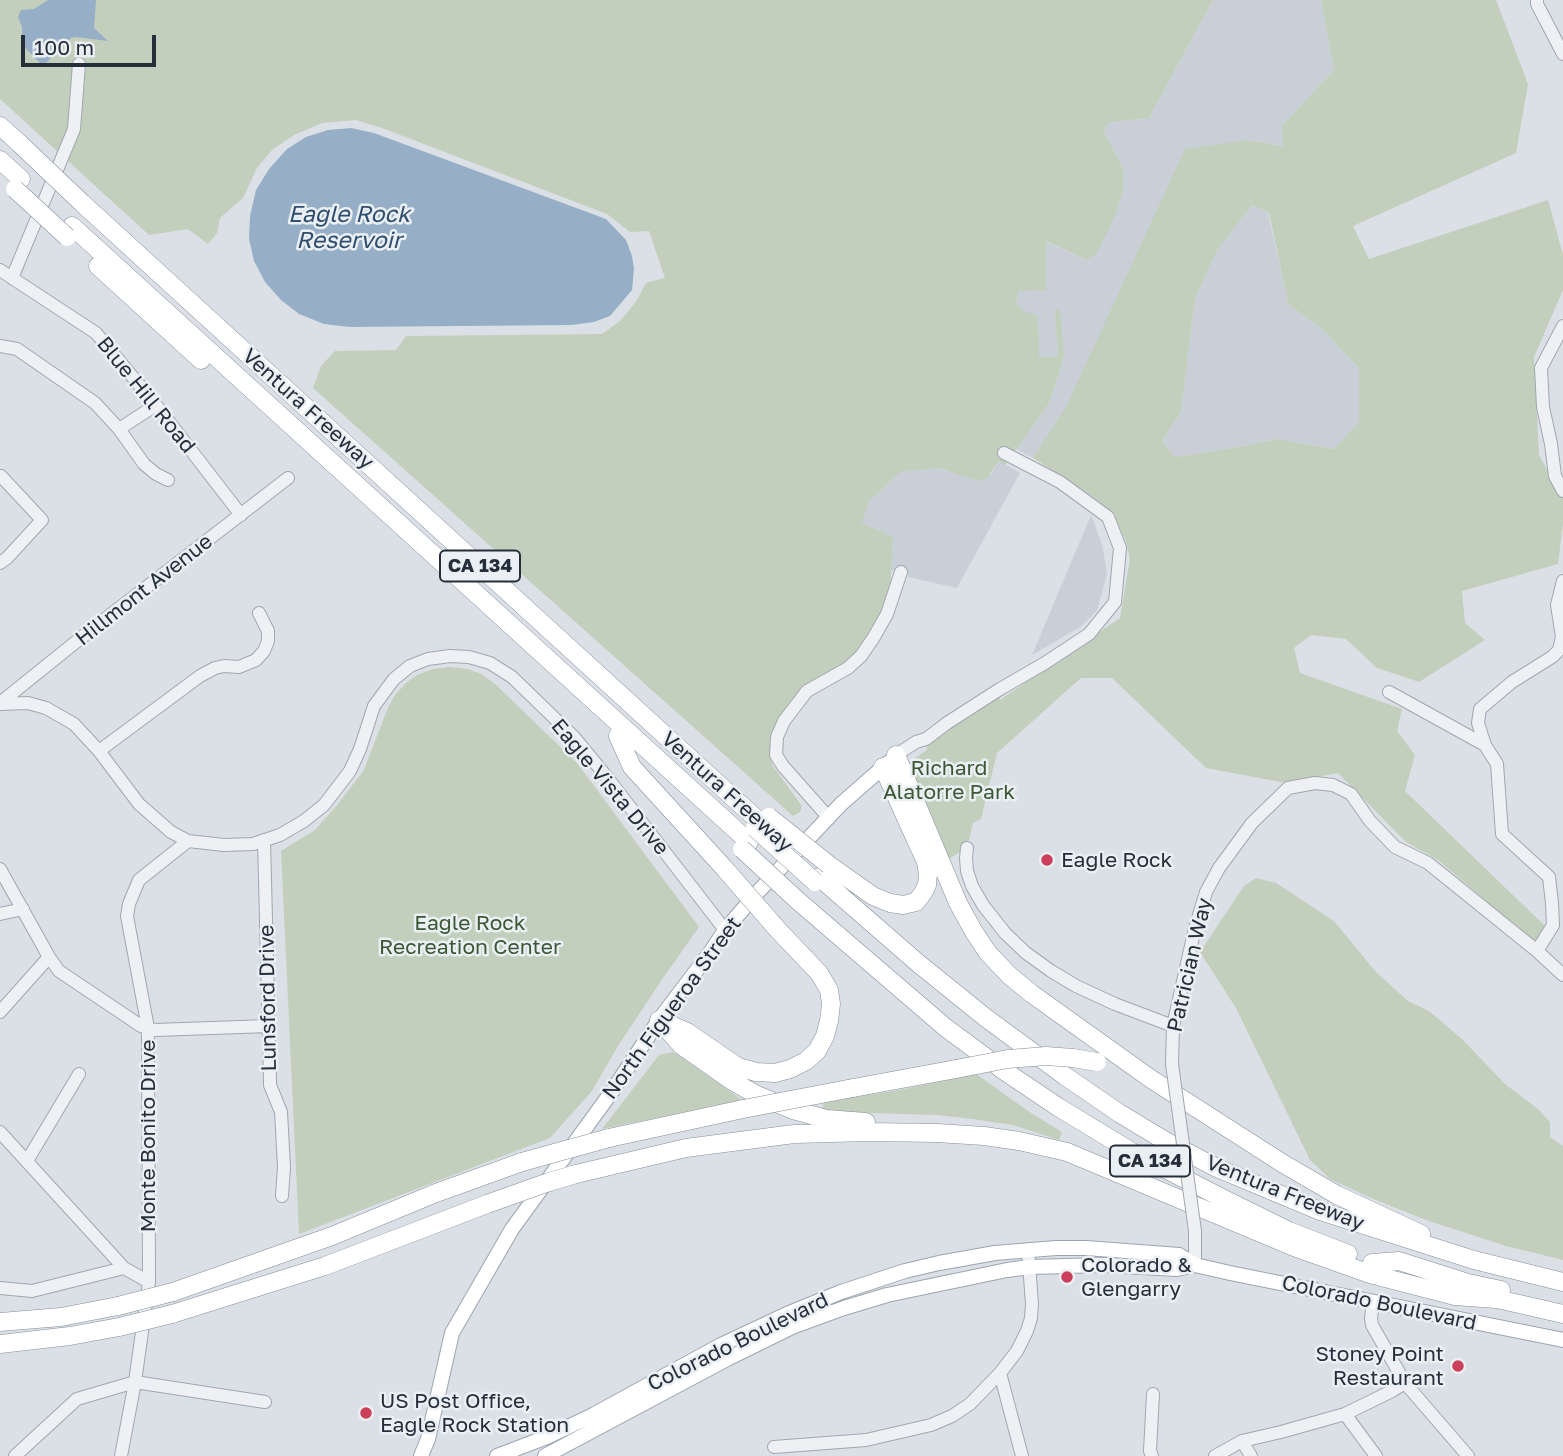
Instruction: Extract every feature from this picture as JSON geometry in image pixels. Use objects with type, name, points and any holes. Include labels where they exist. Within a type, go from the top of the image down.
[{"type":"highway","name":"Ventura Freeway","points":[[0,126],[8,150],[74,219],[136,275],[198,349],[618,736],[755,832]]},
{"type":"highway","points":[[8,150],[18,184]]},
{"type":"highway","name":"Ventura Freeway","points":[[0,176],[18,184],[74,219],[136,275],[197,313],[673,743],[755,832],[813,883],[1065,1076],[1167,1142],[1263,1188],[1320,1211],[1474,1260],[1563,1282]]},
{"type":"highway","points":[[197,313],[755,832]]},
{"type":"highway","points":[[198,349],[813,883],[903,905],[916,902],[927,885],[928,874],[890,761]]},
{"type":"highway","points":[[618,736],[632,767],[818,973],[829,990],[831,1004],[825,1036],[817,1051],[806,1061],[775,1073],[738,1067],[687,1031],[659,1020]]},
{"type":"highway","points":[[890,761],[974,932],[1009,975],[1150,1079],[1282,1163],[1337,1195],[1474,1260]]},
{"type":"highway","name":"Ventura Freeway","points":[[813,883],[946,1028],[1058,1107],[1132,1152],[1289,1231],[1372,1263],[1496,1299],[1563,1314]]},
{"type":"highway","points":[[659,1020],[682,1046],[732,1081],[793,1110],[826,1119],[972,1131],[1067,1152],[1294,1247],[1370,1273],[1455,1297],[1496,1299]]},
{"type":"highway","points":[[0,1322],[61,1317],[173,1292],[332,1236],[436,1193],[522,1162],[609,1138],[743,1109],[1008,1059],[1046,1056],[1097,1062],[1150,1079]]},
{"type":"highway","points":[[0,1345],[70,1336],[172,1314],[325,1266],[550,1182],[686,1148],[794,1134],[869,1132],[937,1133],[1019,1141]]},
{"type":"highway","points":[[1390,1233],[1400,1249],[1476,1272],[1563,1292]]},
{"type":"highway","points":[[1372,1263],[1399,1261],[1468,1283],[1563,1304]]},
{"type":"main road","name":"North Figueroa Street","points":[[421,1456],[428,1439],[452,1333],[512,1229],[614,1090],[659,1020],[725,930],[841,804],[890,761]]},
{"type":"main road","name":"Colorado Boulevard","points":[[550,1454],[727,1359],[789,1320],[841,1292],[939,1263],[995,1253],[1056,1248],[1109,1248],[1179,1255],[1195,1265],[1563,1340]]},
{"type":"main road","name":"Colorado Boulevard","points":[[497,1456],[548,1437],[593,1415],[721,1345],[789,1320],[844,1308],[887,1294],[1007,1270],[1103,1265],[1177,1269],[1195,1265]]},
{"type":"main road","points":[[884,1278],[887,1294]]},
{"type":"main road","points":[[548,1437],[550,1454]]},
{"type":"street","points":[[1537,0],[1563,54]]},
{"type":"street","points":[[12,278],[74,129],[79,64]]},
{"type":"street","name":"Blue Hill Road","points":[[0,270],[96,332],[241,515]]},
{"type":"street","points":[[1563,326],[1541,368],[1543,407],[1555,476],[1563,491]]},
{"type":"street","points":[[0,346],[17,349],[95,403],[119,429],[144,464],[168,480]]},
{"type":"street","points":[[119,429],[156,405]]},
{"type":"street","points":[[890,761],[1089,634],[1115,602],[1120,548],[1108,517],[1060,482],[1004,453]]},
{"type":"street","points":[[0,563],[42,520],[1,476]]},
{"type":"street","name":"Hillmont Avenue","points":[[0,703],[288,478]]},
{"type":"street","points":[[829,818],[783,766],[776,755],[777,737],[784,721],[807,691],[848,668],[861,656],[887,614],[901,572]]},
{"type":"street","points":[[1537,951],[1553,925],[1549,877],[1502,834],[1497,764],[1485,745],[1478,723],[1480,709],[1511,682],[1559,650],[1563,637],[1557,605],[1563,581]]},
{"type":"street","points":[[99,751],[200,676],[215,668],[239,667],[256,660],[268,641],[268,631],[259,613]]},
{"type":"street","name":"Eagle Vista Drive","points":[[0,703],[28,704],[47,709],[74,724],[99,751],[139,804],[171,832],[188,841],[224,845],[253,844],[280,835],[324,805],[350,771],[374,706],[394,679],[410,666],[428,659],[450,656],[469,657],[490,663],[512,677],[574,737],[725,930]]},
{"type":"street","points":[[1389,692],[1485,745]]},
{"type":"street","name":"Patrician Way","points":[[1195,1265],[1195,1231],[1172,1063],[1173,1026],[1206,892],[1252,823],[1288,788],[1315,783],[1333,785],[1351,794],[1370,821],[1395,847],[1428,863],[1563,975]]},
{"type":"street","name":"Monte Bonito Drive","points":[[121,1456],[149,1282],[148,1028],[127,916],[139,880],[188,841]]},
{"type":"street","name":"Lunsford Drive","points":[[264,841],[270,1085],[281,1112],[284,1167],[282,1196]]},
{"type":"street","points":[[967,848],[967,871],[972,886],[1005,933],[1026,953],[1076,986],[1173,1026]]},
{"type":"street","points":[[0,869],[59,971],[148,1028],[155,1030],[270,1026]]},
{"type":"street","points":[[0,914],[23,909]]},
{"type":"street","points":[[0,1012],[49,957]]},
{"type":"street","points":[[27,1161],[79,1074]]},
{"type":"street","points":[[0,1132],[124,1268],[149,1282]]},
{"type":"street","points":[[774,1447],[866,1440],[931,1425],[970,1404],[1000,1373],[1017,1351],[1027,1331],[1032,1304],[1028,1250]]},
{"type":"street","points":[[0,1288],[32,1291],[124,1268]]},
{"type":"street","points":[[1373,1303],[1372,1325],[1405,1383],[1468,1456]]},
{"type":"street","points":[[1000,1373],[1022,1456]]},
{"type":"street","points":[[15,1456],[76,1399],[135,1382],[265,1402]]},
{"type":"street","points":[[1215,1456],[1242,1441],[1345,1414],[1405,1383]]},
{"type":"street","points":[[1152,1456],[1153,1394]]},
{"type":"street","points":[[1345,1414],[1376,1456]]},
{"type":"street","points":[[1242,1441],[1251,1456]]},
{"type":"shaded area","points":[[1213,0],[1321,0],[1334,70],[1283,125],[1283,146],[1246,140],[1033,458],[1016,449],[1050,402],[1064,356],[1055,311],[1058,357],[1038,357],[1038,316],[1021,311],[1016,302],[1019,291],[1045,241],[1085,260],[1115,217],[1123,191],[1124,170],[1103,130],[1111,122],[1149,118]]},
{"type":"shaded area","points":[[1252,205],[1268,213],[1288,304],[1321,328],[1359,368],[1359,422],[1334,449],[1277,439],[1175,457],[1162,441],[1181,412],[1195,298],[1217,251]]},
{"type":"shaded area","points":[[999,461],[1020,473],[957,588],[908,577],[908,573],[891,570],[893,537],[861,523],[869,501],[902,471],[942,468],[955,474],[991,474]]},
{"type":"shaded area","points":[[1091,515],[1102,544],[1107,574],[1097,611],[1080,627],[1032,655]]},
{"type":"green space","points":[[0,0],[1213,0],[1149,118],[1111,122],[1103,130],[1124,170],[1123,191],[1115,217],[1096,254],[1086,260],[1046,241],[1046,290],[1019,291],[1016,302],[1021,310],[1038,316],[1039,357],[1058,357],[1055,310],[1060,310],[1064,356],[1050,402],[1005,465],[999,461],[986,479],[979,481],[942,468],[902,471],[869,501],[862,523],[893,537],[890,594],[872,638],[855,658],[800,692],[776,726],[772,765],[802,806],[800,812],[793,816],[313,388],[321,366],[335,351],[396,350],[406,336],[602,334],[620,321],[635,303],[646,283],[665,278],[649,231],[630,232],[607,214],[356,120],[322,123],[294,135],[272,150],[257,168],[243,198],[220,218],[217,233],[208,244],[188,229],[149,235],[0,99]]},
{"type":"green space","name":"Richard Alatorre Park","points":[[1321,0],[1496,0],[1528,84],[1516,153],[1353,226],[1369,259],[1548,200],[1563,255],[1563,290],[1534,357],[1539,455],[1563,498],[1558,564],[1462,591],[1465,623],[1485,640],[1419,682],[1377,668],[1346,639],[1311,635],[1294,648],[1300,673],[1402,709],[1397,731],[1415,755],[1405,791],[1546,927],[1534,942],[1438,860],[1406,842],[1338,773],[1286,783],[1206,768],[1112,678],[1081,678],[997,753],[981,819],[973,823],[967,848],[945,861],[906,764],[927,750],[926,739],[1000,689],[1000,700],[1120,618],[1130,559],[1125,539],[1100,502],[1033,458],[1066,407],[1185,149],[1246,140],[1283,146],[1282,126],[1334,70]],"holes":[[[1252,205],[1269,213],[1288,304],[1321,328],[1359,368],[1359,422],[1334,449],[1277,439],[1175,457],[1162,441],[1181,412],[1195,298],[1217,251]]]},
{"type":"green space","name":"Eagle Rock Recreation Center","points":[[449,667],[468,669],[495,684],[577,763],[699,927],[618,1046],[592,1091],[550,1138],[299,1234],[281,851],[315,830],[364,770],[394,696],[417,675]]},
{"type":"green space","points":[[1256,878],[1276,883],[1334,921],[1376,972],[1408,1001],[1429,1011],[1463,1040],[1505,1084],[1538,1109],[1550,1122],[1550,1137],[1563,1146],[1563,1260],[1506,1246],[1426,1220],[1330,1179],[1310,1160],[1236,1008],[1200,952],[1244,886]]},
{"type":"green space","points":[[673,1052],[742,1100],[602,1129],[659,1055]]},
{"type":"green space","points":[[976,1074],[1062,1132],[1059,1140],[1013,1125],[973,1119],[822,1110],[824,1102]]},
{"type":"water","points":[[48,0],[96,0],[94,28],[108,41],[71,38],[43,66],[25,48],[18,17],[21,10],[34,9]]},
{"type":"water","name":"Eagle Rock Reservoir","points":[[351,128],[374,133],[606,219],[626,240],[632,256],[632,290],[610,316],[594,322],[572,325],[349,327],[324,324],[299,314],[281,300],[265,282],[254,261],[249,239],[250,216],[256,190],[269,169],[287,149],[306,137],[328,130]]},
{"type":"place","name":"Eagle Rock","points":[[1047,860]]},
{"type":"place","name":"Colorado & Glengarry","points":[[1067,1277]]},
{"type":"place","name":"Stoney Point Restaurant","points":[[1458,1366]]},
{"type":"place","name":"US Post Office, Eagle Rock Station","points":[[366,1413]]}]
